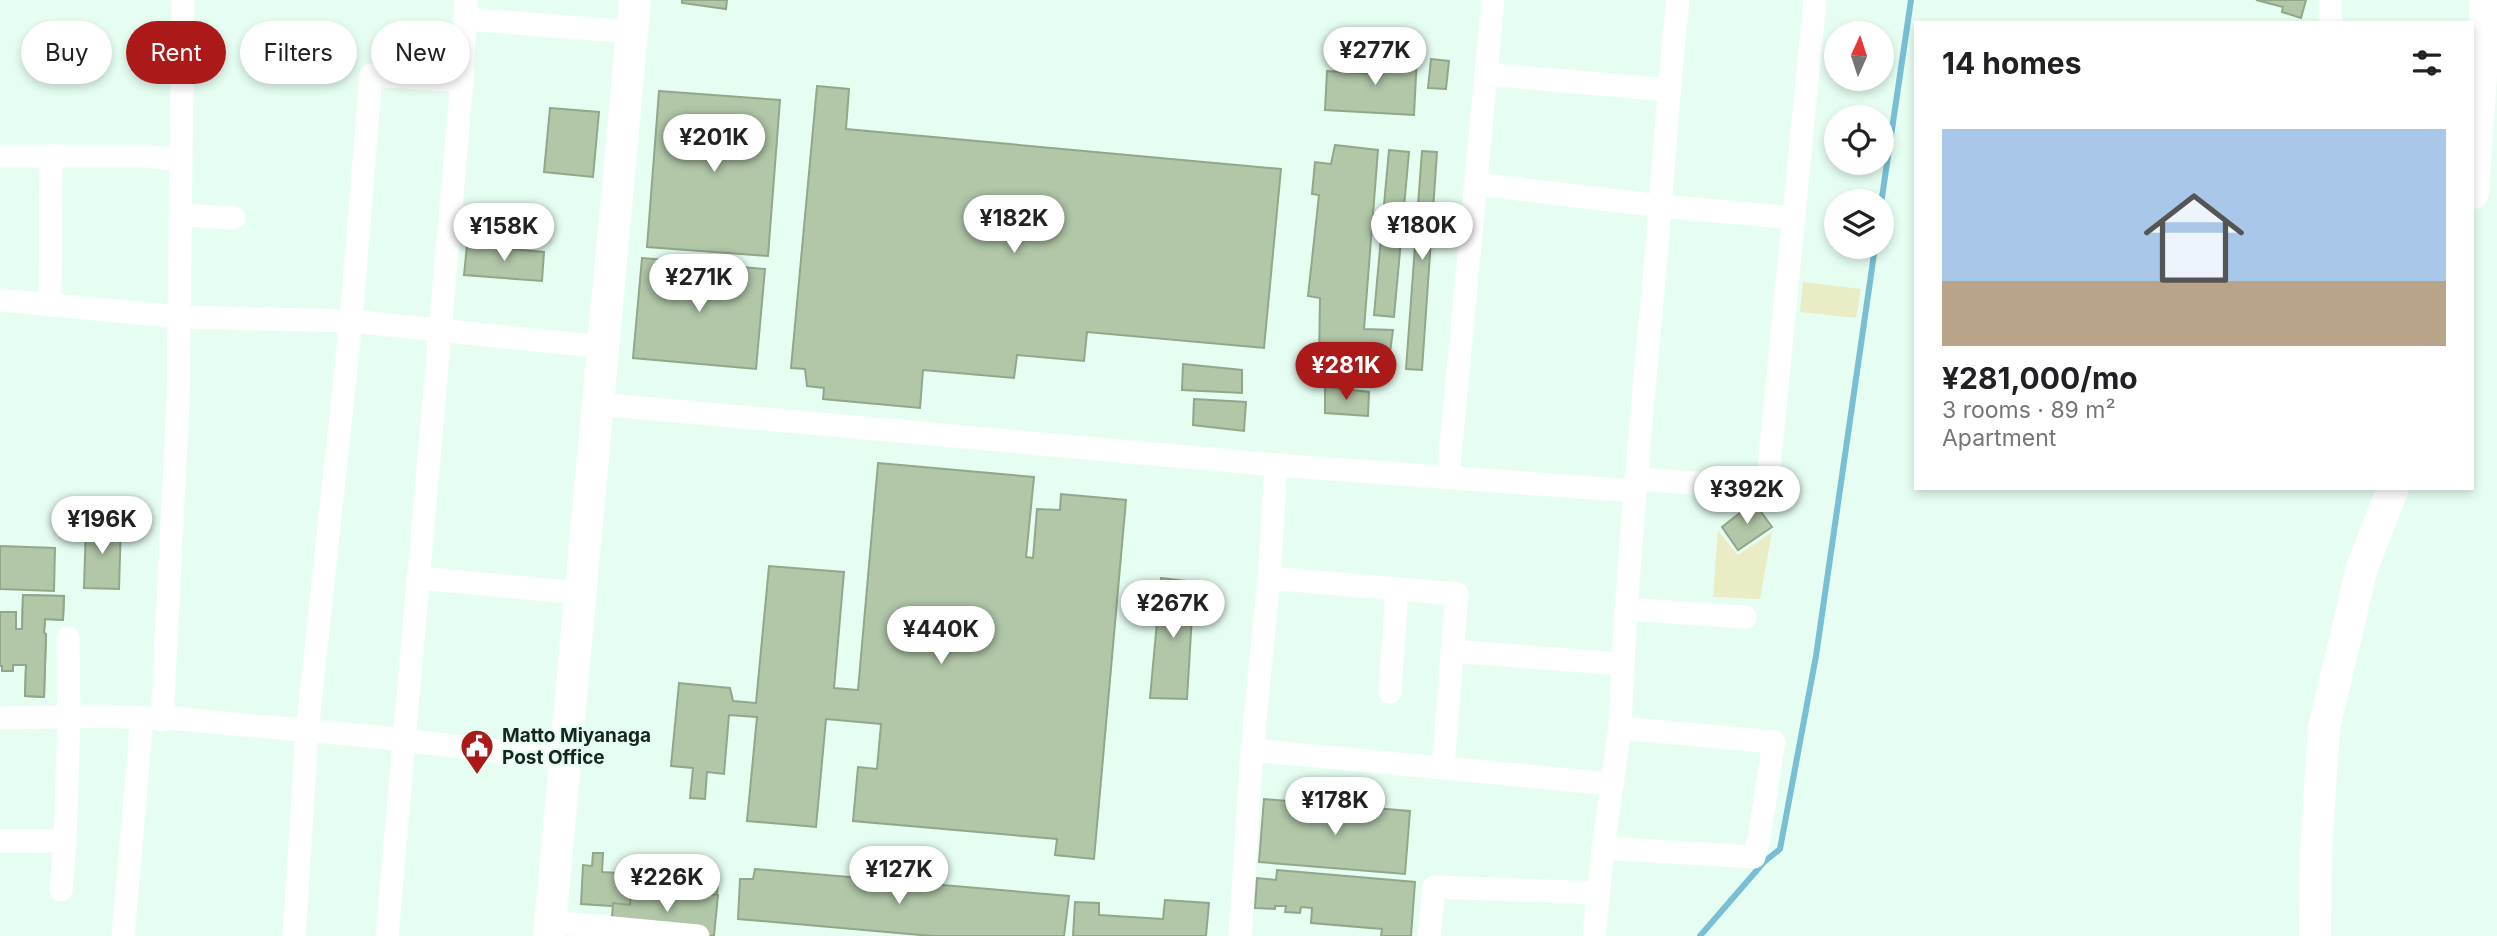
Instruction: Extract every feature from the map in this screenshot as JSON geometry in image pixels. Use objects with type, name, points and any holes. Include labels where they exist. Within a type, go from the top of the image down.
[{"type":"street","points":[[123,936],[152,719],[178,402],[183,0]]},
{"type":"street","points":[[635,0],[550,929],[698,936]]},
{"type":"street","points":[[1448,477],[1493,0]]},
{"type":"street","points":[[1594,936],[1620,728],[1622,664],[1636,485],[1661,206],[1668,90],[1678,0]]},
{"type":"street","points":[[598,404],[1448,477],[1767,488],[1815,0]]},
{"type":"street","points":[[2331,0],[2332,21]]},
{"type":"street","points":[[2474,180],[2486,0]]},
{"type":"street","points":[[466,10],[632,32]]},
{"type":"street","points":[[1486,74],[1668,90]]},
{"type":"street","points":[[294,936],[307,732],[351,321],[371,75]]},
{"type":"street","points":[[387,936],[462,84]]},
{"type":"street","points":[[0,156],[145,156],[180,160]]},
{"type":"street","points":[[50,305],[51,156]]},
{"type":"street","points":[[1476,184],[1661,206],[1794,218]]},
{"type":"street","points":[[2474,195],[2497,197]]},
{"type":"street","points":[[180,215],[234,218]]},
{"type":"street","points":[[0,300],[179,317],[351,321],[603,347]]},
{"type":"street","points":[[1240,936],[1252,750],[1269,578],[1276,464]]},
{"type":"street","points":[[2315,936],[2316,852],[2324,728],[2362,568],[2392,490]]},
{"type":"street","points":[[418,578],[580,593]]},
{"type":"street","points":[[1269,578],[1457,594],[1443,768]]},
{"type":"street","points":[[1390,692],[1397,589]]},
{"type":"street","points":[[1628,609],[1745,617]]},
{"type":"street","points":[[61,890],[69,717],[68,638]]},
{"type":"street","points":[[1452,651],[1622,664]]},
{"type":"street","points":[[0,718],[179,719],[565,759]]},
{"type":"street","points":[[1603,848],[1754,858],[1774,742],[1620,728]]},
{"type":"street","points":[[1252,750],[1613,784]]},
{"type":"street","points":[[0,841],[65,841]]},
{"type":"street","points":[[1429,936],[1434,887],[1598,893]]},
{"type":"green space","points":[[1803,282],[1861,289],[1856,318],[1800,312]]},
{"type":"green space","points":[[1718,531],[1738,555],[1772,532],[1760,599],[1713,597]]},
{"type":"building","points":[[682,0],[727,0],[726,9],[682,3]]},
{"type":"building","points":[[2256,0],[2306,0],[2301,18],[2282,12],[2283,7]]},
{"type":"building","points":[[1373,54],[1417,56],[1414,115],[1325,110],[1327,71],[1372,74]]},
{"type":"building","points":[[1431,59],[1449,61],[1446,89],[1428,88]]},
{"type":"building","points":[[817,86],[849,89],[846,129],[1281,169],[1264,348],[1087,332],[1084,361],[1017,355],[1014,378],[923,370],[920,408],[823,399],[824,388],[807,386],[805,369],[791,368]]},
{"type":"building","points":[[659,91],[780,100],[768,256],[647,247]]},
{"type":"building","points":[[550,108],[599,112],[593,177],[544,172]]},
{"type":"building","points":[[1335,145],[1378,150],[1364,329],[1393,330],[1388,367],[1319,362],[1320,298],[1308,296],[1319,195],[1312,194],[1315,162],[1331,164]]},
{"type":"building","points":[[1389,150],[1409,152],[1394,317],[1374,315]]},
{"type":"building","points":[[1422,151],[1437,152],[1422,370],[1406,369]]},
{"type":"building","points":[[467,245],[544,252],[542,281],[464,275]]},
{"type":"building","points":[[642,258],[765,269],[756,369],[633,358]]},
{"type":"building","points":[[1183,364],[1242,370],[1242,393],[1182,390]]},
{"type":"building","points":[[1325,387],[1369,392],[1368,416],[1325,413]]},
{"type":"building","points":[[1194,399],[1246,402],[1244,431],[1193,425]]},
{"type":"building","points":[[878,463],[1034,477],[1026,557],[1033,558],[1037,509],[1060,510],[1061,494],[1126,500],[1094,859],[1055,855],[1057,839],[853,821],[858,767],[877,769],[881,724],[826,719],[816,827],[747,821],[757,717],[729,715],[724,774],[707,772],[705,799],[690,798],[693,768],[671,766],[679,683],[730,688],[733,701],[756,703],[769,566],[844,572],[834,688],[858,690]]},
{"type":"building","points":[[1754,502],[1772,527],[1738,550],[1722,527]]},
{"type":"building","points":[[86,523],[121,524],[119,589],[84,588]]},
{"type":"building","points":[[0,546],[55,548],[54,591],[0,589]]},
{"type":"building","points":[[1161,578],[1194,582],[1187,699],[1150,698]]},
{"type":"building","points":[[23,595],[64,596],[63,620],[45,619],[44,697],[25,696],[26,665],[13,665],[13,671],[2,671],[0,666],[0,612],[16,612],[16,629],[22,629]]},
{"type":"building","points":[[23,595],[64,596],[63,620],[45,619],[44,697],[25,696],[26,665],[13,665],[13,671],[2,671],[0,666],[0,612],[16,612],[16,629],[22,629]]},
{"type":"building","points":[[1264,799],[1410,811],[1405,874],[1259,862]]},
{"type":"building","points":[[593,853],[603,853],[602,872],[718,879],[716,913],[581,904],[583,865],[592,866]]},
{"type":"building","points":[[755,869],[1069,896],[1064,936],[932,936],[738,919],[740,879],[753,879]]},
{"type":"building","points":[[1277,870],[1415,882],[1411,936],[1381,936],[1382,929],[1311,923],[1312,908],[1301,907],[1300,913],[1285,912],[1286,906],[1275,906],[1275,909],[1255,908],[1257,878],[1276,880]]},
{"type":"building","points":[[631,887],[718,895],[714,936],[626,936],[612,917],[613,903],[630,905]]},
{"type":"building","points":[[1165,900],[1209,903],[1206,936],[1073,936],[1075,902],[1099,903],[1099,915],[1163,919]]},
{"type":"waterway","points":[[1883,189],[1911,0]]},
{"type":"waterway","points":[[1700,936],[1764,862],[1780,849],[1816,656],[1873,259]]},
{"type":"place","name":"Matto Miyanaga Post Office","points":[[477,776]]}]
